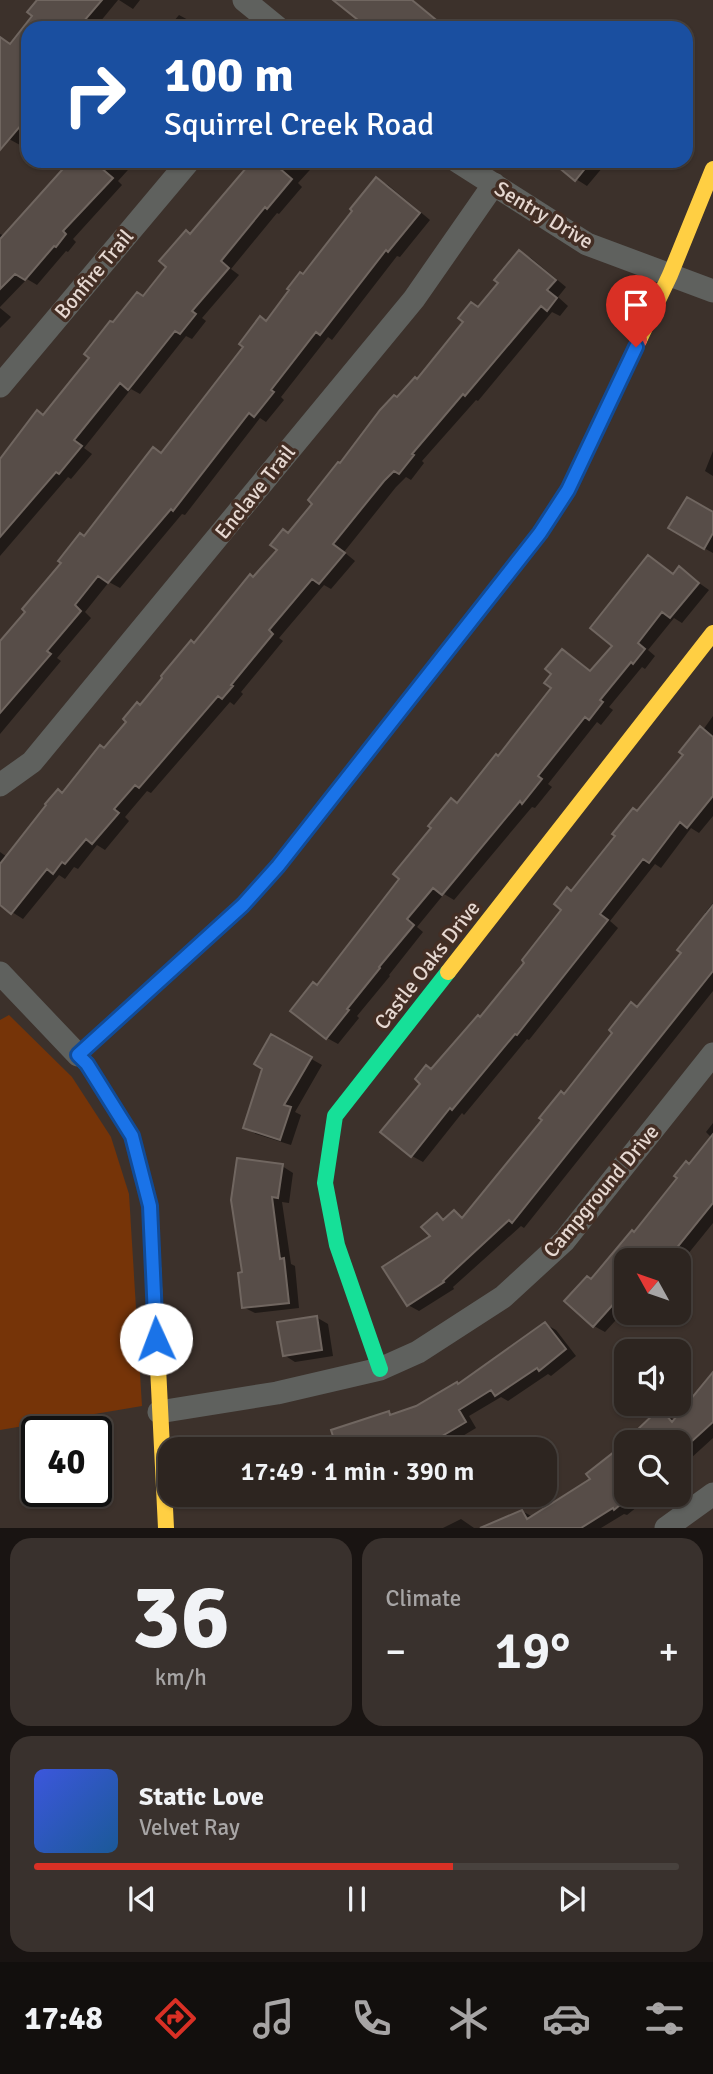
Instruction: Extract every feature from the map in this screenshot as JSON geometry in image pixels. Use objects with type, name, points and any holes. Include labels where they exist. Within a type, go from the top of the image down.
[{"type":"street","points":[[244,0],[270,21]]},
{"type":"street","name":"Bonfire Trail","points":[[0,386],[183,168]]},
{"type":"street","name":"Sentry Drive","points":[[468,168],[587,244],[713,291]]},
{"type":"street","points":[[78,1055],[243,905],[287,855],[540,533],[568,490],[670,275],[713,169]]},
{"type":"street","name":"Enclave Trail","points":[[0,785],[32,762],[379,342],[414,299],[494,184]]},
{"type":"street","name":"Castle Oaks Drive","points":[[380,1369],[337,1245],[325,1183],[335,1116],[713,633]]},
{"type":"street","points":[[0,972],[87,1064],[132,1136],[150,1206],[166,1528]]},
{"type":"street","name":"Campground Drive","points":[[159,1412],[276,1393],[380,1369],[418,1352],[503,1297],[564,1241],[713,1054]]},
{"type":"street","points":[[666,1528],[713,1494]]},
{"type":"shaded area","points":[[9,1015],[72,1077],[111,1137],[129,1194],[142,1406],[83,1416],[21,1416],[21,1426],[0,1430],[0,1020]]},
{"type":"building","points":[[37,0],[102,0],[84,21],[28,21],[32,16],[27,12]]},
{"type":"building","points":[[333,0],[412,0],[438,21],[359,21]]},
{"type":"building","points":[[21,30],[21,125],[0,150],[0,37],[10,44]]},
{"type":"building","points":[[64,168],[101,168],[113,178],[63,231],[66,234],[56,247],[54,246],[25,280],[15,274],[0,289],[0,239]]},
{"type":"building","points":[[246,168],[279,168],[292,179],[221,261],[229,268],[192,311],[196,314],[180,334],[175,331],[128,390],[120,383],[74,440],[82,446],[0,537],[0,459],[37,410],[43,415],[89,358],[84,354],[110,321],[113,322],[137,292],[143,296],[166,267],[159,261],[186,230],[190,234]]},
{"type":"building","points":[[559,168],[585,168],[575,181]]},
{"type":"building","points":[[376,177],[420,213],[388,252],[386,250],[320,335],[316,332],[271,390],[274,392],[254,417],[249,413],[173,511],[171,509],[108,583],[98,576],[75,605],[81,611],[47,651],[51,654],[0,713],[0,641],[25,612],[22,609],[61,563],[58,561],[80,533],[84,536],[153,447],[161,453],[243,347],[239,344],[260,316],[266,321],[289,290],[287,289],[300,272],[303,274]]},
{"type":"building","points":[[519,250],[556,280],[547,290],[557,298],[547,311],[541,306],[412,454],[414,455],[399,474],[394,471],[384,481],[333,544],[345,553],[319,584],[312,579],[269,630],[273,634],[222,699],[218,696],[139,788],[135,785],[114,809],[119,813],[92,844],[86,839],[53,874],[47,869],[11,914],[0,905],[0,864],[45,804],[58,789],[62,793],[100,745],[104,748],[126,722],[123,719],[137,702],[140,705],[191,640],[194,643],[250,574],[253,577],[277,550],[270,545],[283,529],[288,533],[312,504],[308,500],[380,410],[394,395],[397,397],[415,377],[417,379],[463,322],[458,318],[471,302],[478,307],[498,283],[494,280]]},
{"type":"building","points":[[687,497],[713,512],[713,533],[704,549],[668,528]]},
{"type":"building","points":[[648,555],[673,574],[679,566],[699,583],[670,618],[662,612],[638,643],[645,649],[600,700],[603,702],[589,720],[585,717],[538,776],[542,779],[522,804],[520,801],[442,895],[433,888],[407,919],[414,925],[326,1039],[290,1011],[313,982],[317,985],[399,879],[393,874],[431,828],[428,826],[451,798],[457,803],[551,688],[544,683],[551,674],[545,669],[562,649],[590,671],[612,646],[590,628]]},
{"type":"building","points":[[700,726],[713,737],[713,796],[687,828],[680,822],[649,863],[643,859],[600,914],[608,920],[517,1035],[515,1034],[452,1110],[450,1108],[411,1157],[380,1132],[420,1084],[415,1079],[426,1065],[431,1069],[478,1015],[480,1017],[524,963],[522,960],[561,910],[554,904],[567,887],[571,891],[615,836],[612,834],[633,808],[637,811],[683,755],[679,752]]},
{"type":"building","points":[[713,905],[713,971],[512,1223],[509,1220],[444,1282],[407,1306],[382,1267],[430,1236],[421,1227],[437,1213],[443,1220],[454,1210],[462,1218],[542,1120],[539,1118],[561,1091],[564,1094],[612,1033],[609,1030],[631,1002],[637,1007],[681,953],[677,950]]},
{"type":"building","points":[[271,1034],[312,1057],[284,1105],[291,1107],[280,1140],[243,1128],[262,1069],[254,1064]]},
{"type":"building","points":[[713,1134],[713,1203],[677,1248],[617,1248],[632,1230],[634,1232],[677,1178],[674,1176],[686,1161],[689,1164]]},
{"type":"building","points":[[237,1158],[283,1164],[278,1198],[272,1197],[280,1259],[284,1258],[289,1303],[242,1308],[238,1273],[242,1272],[231,1200]]},
{"type":"building","points":[[614,1252],[614,1303],[593,1327],[564,1301],[587,1276],[591,1279]]},
{"type":"building","points":[[317,1316],[322,1350],[283,1356],[277,1322]]},
{"type":"building","points":[[545,1322],[566,1349],[539,1371],[537,1368],[495,1396],[491,1390],[459,1410],[466,1422],[440,1437],[333,1437],[331,1430],[389,1411],[390,1415],[416,1406],[457,1382],[458,1384]]},
{"type":"building","points":[[713,1372],[713,1422],[691,1442],[691,1430],[637,1430],[652,1416],[667,1416],[672,1422],[677,1416],[691,1416],[691,1399]]},
{"type":"building","points":[[614,1452],[614,1507],[618,1507],[581,1528],[480,1528],[522,1510],[527,1519],[546,1507],[557,1507],[557,1500],[590,1479],[586,1474]]},
{"type":"traffic: fast","points":[[88,1066],[78,1055],[243,905],[278,866],[415,692]]},
{"type":"traffic: fast","points":[[380,1369],[337,1245],[325,1183],[335,1116],[448,972]]},
{"type":"traffic: slow","points":[[639,340],[670,275],[713,169]]},
{"type":"traffic: slow","points":[[448,972],[713,633]]},
{"type":"traffic: slow","points":[[88,1066],[132,1136],[150,1206],[166,1528]]},
{"type":"traffic: jam","points":[[415,692],[540,533],[568,490],[639,340]]},
{"type":"route","points":[[156,1339],[150,1206],[132,1136],[87,1064],[78,1055],[243,905],[278,866],[540,533],[568,490],[636,347]]}]
